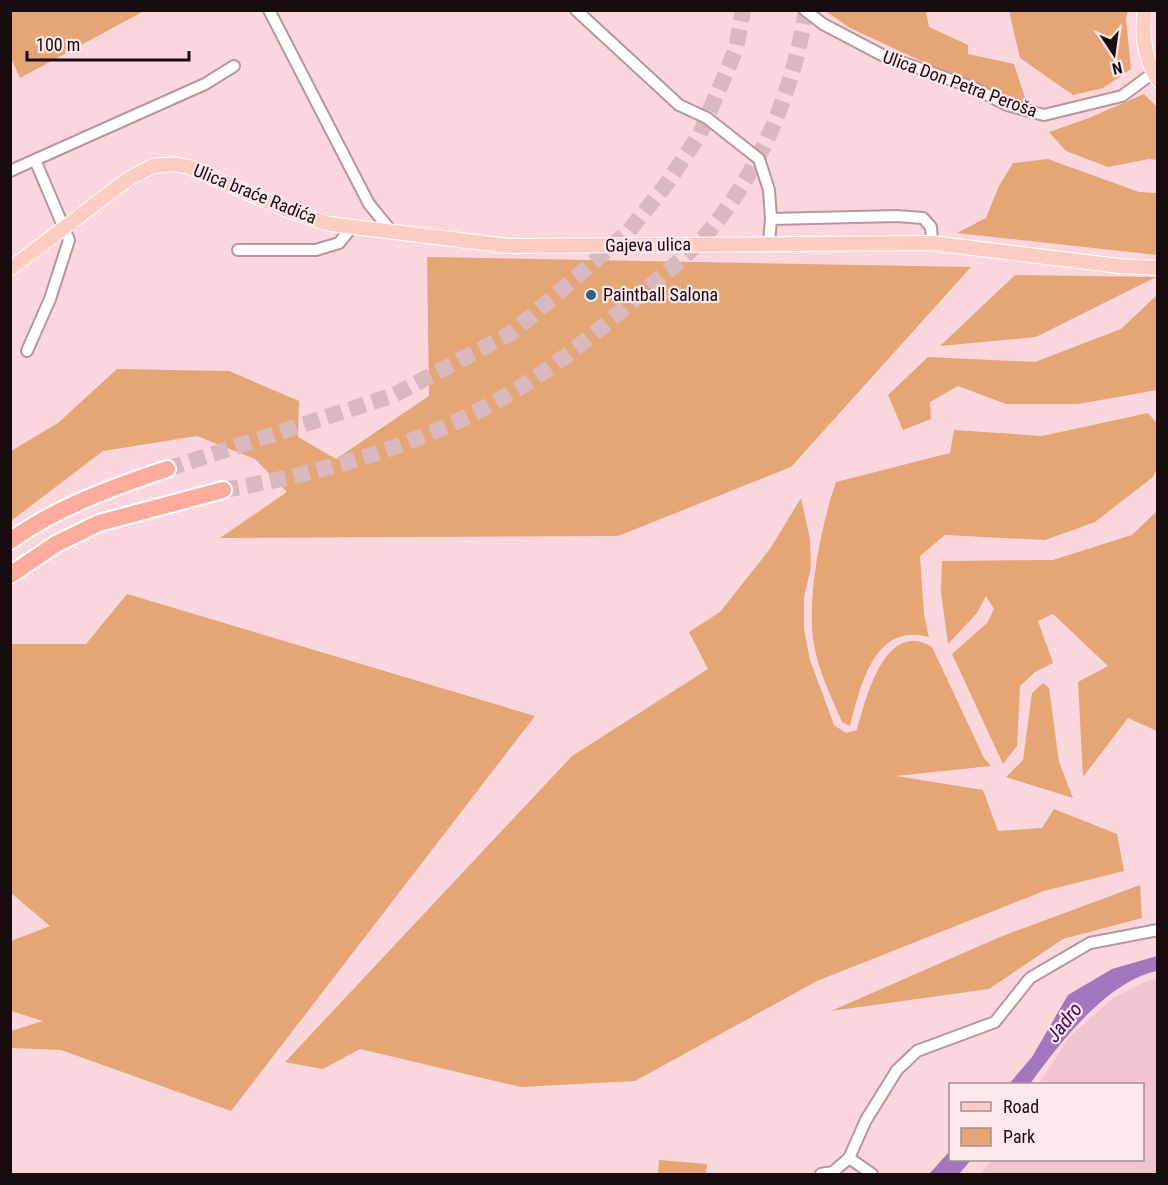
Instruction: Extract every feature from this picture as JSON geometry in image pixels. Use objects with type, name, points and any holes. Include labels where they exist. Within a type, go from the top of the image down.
[{"type":"highway","points":[[10,541],[64,509],[113,488],[167,469]]},
{"type":"highway","points":[[10,575],[56,544],[99,523],[223,490]]},
{"type":"main road","points":[[1144,10],[1143,37],[1155,76]]},
{"type":"main road","name":"Ulica braće Radića","points":[[10,269],[128,179],[153,166],[174,164],[189,167],[287,210],[329,224],[393,232]]},
{"type":"main road","name":"Gajeva ulica","points":[[393,232],[509,246],[932,243],[1119,266],[1158,268]]},
{"type":"street","points":[[269,10],[369,204],[393,232]]},
{"type":"street","points":[[576,10],[679,105],[707,118],[759,159],[769,190],[771,219],[769,243]]},
{"type":"street","name":"Ulica Don Petra Peroša","points":[[805,10],[823,24],[882,55],[974,88],[1007,105],[1044,115],[1122,96],[1155,76]]},
{"type":"street","points":[[10,171],[205,84],[234,66]]},
{"type":"street","points":[[27,351],[64,259],[69,240],[35,160]]},
{"type":"street","points":[[771,219],[897,216],[923,218],[931,227],[932,243]]},
{"type":"street","name":"Ulica braće Radića","points":[[238,250],[316,250],[339,243],[352,227]]},
{"type":"street","points":[[821,1174],[833,1172],[849,1158],[866,1120],[897,1070],[917,1051],[995,1022],[1030,978],[1090,943],[1158,930]]},
{"type":"street","points":[[849,1158],[872,1174]]},
{"type":"shaded area","points":[[1157,979],[1157,1174],[981,1174],[990,1161],[1144,1161],[1144,1083],[1040,1083],[1069,1037],[1113,998],[1147,981]]},
{"type":"green space","points":[[11,10],[144,11],[20,78],[11,58]]},
{"type":"green space","points":[[824,10],[926,11],[929,27],[968,45],[968,54],[1014,64],[1027,104],[1007,101],[850,28]]},
{"type":"green space","points":[[1009,11],[1128,11],[1126,19],[1131,69],[1103,88],[1073,95],[1020,58]]},
{"type":"green space","points":[[1144,94],[1157,107],[1157,160],[1149,159],[1108,167],[1066,151],[1049,132],[1089,118]]},
{"type":"green space","points":[[1048,159],[1139,192],[1157,193],[1157,255],[957,233],[986,218],[999,186],[1013,163]]},
{"type":"green space","points":[[427,257],[971,267],[791,467],[618,536],[220,538],[287,492],[255,459],[197,436],[103,451],[11,521],[11,451],[58,423],[117,369],[229,371],[299,401],[298,437],[336,459],[429,396]]},
{"type":"green space","points":[[1015,275],[1156,277],[1036,337],[940,346]]},
{"type":"green space","points":[[1157,295],[1157,390],[1078,404],[1006,404],[958,386],[930,402],[931,419],[903,430],[888,395],[928,357],[1035,362],[1121,329]]},
{"type":"green space","points":[[1148,413],[1157,423],[1157,468],[1153,477],[1095,522],[1045,540],[945,535],[920,556],[924,615],[929,637],[910,635],[895,639],[883,648],[873,660],[865,676],[850,726],[842,722],[819,665],[812,627],[816,563],[836,482],[950,453],[954,430],[1042,436]]},
{"type":"green space","points":[[801,498],[810,539],[811,567],[804,597],[804,629],[810,660],[834,725],[846,733],[857,730],[872,682],[890,653],[902,644],[916,641],[932,647],[984,758],[991,766],[896,776],[983,790],[998,831],[1042,828],[1054,809],[1117,834],[1124,871],[1044,891],[817,981],[635,1081],[521,1087],[360,1049],[323,1069],[285,1062],[572,756],[708,669],[689,632],[720,612],[770,549]]},
{"type":"green space","points":[[1157,511],[1157,731],[1128,718],[1083,777],[1078,682],[1108,666],[1053,614],[1038,621],[1053,663],[1035,672],[1020,686],[1017,746],[1003,764],[952,654],[987,623],[994,609],[986,596],[977,613],[948,644],[941,592],[942,561],[1053,560],[1132,535]]},
{"type":"green space","points":[[127,594],[535,716],[231,1111],[61,1050],[11,1048],[11,1031],[43,1021],[11,1011],[11,941],[50,926],[11,893],[11,644],[86,644]]},
{"type":"green space","points":[[1043,683],[1049,688],[1059,762],[1073,798],[1006,777],[1023,760],[1032,693]]},
{"type":"green space","points":[[1140,885],[1142,918],[1063,939],[989,989],[831,1011],[1000,937]]},
{"type":"green space","points":[[659,1160],[707,1164],[706,1174],[658,1174]]},
{"type":"water","name":"Jadro","points":[[1157,956],[1157,971],[1138,977],[1102,1001],[1069,1034],[1031,1083],[1010,1083],[1032,1057],[1068,995],[1112,969]]},
{"type":"water","points":[[949,1152],[949,1161],[970,1161],[959,1174],[929,1174]]},
{"type":"tunnel","points":[[167,469],[394,395],[513,332],[628,232],[665,186],[700,134],[736,49],[743,10]]},
{"type":"tunnel","points":[[223,490],[303,474],[421,437],[495,402],[544,372],[596,332],[693,248],[729,205],[760,154],[773,126],[793,69],[806,10]]},
{"type":"place","name":"Paintball Salona","points":[[591,295]]}]
